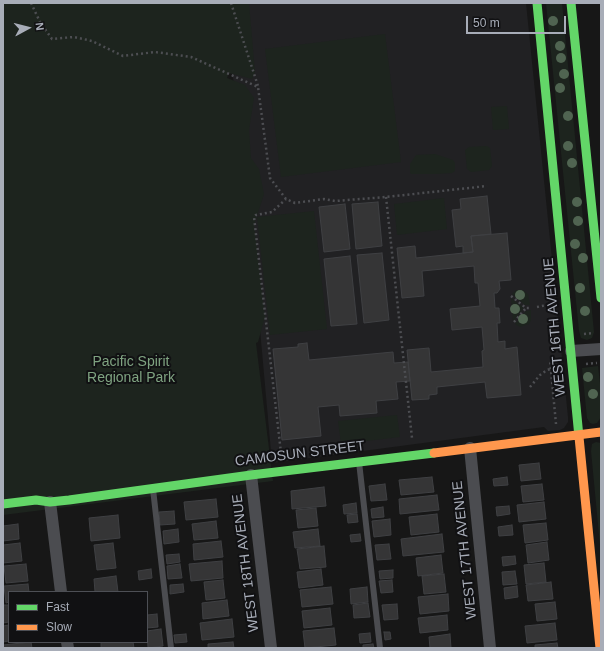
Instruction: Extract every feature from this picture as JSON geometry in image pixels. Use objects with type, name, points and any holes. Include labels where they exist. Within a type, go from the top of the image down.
[{"type":"main road","name":"WEST 16TH AVENUE","points":[[537,3],[600,648]]},
{"type":"main road","points":[[571,3],[601,298]]},
{"type":"main road","name":"CAMOSUN STREET","points":[[3,504],[36,500],[50,502],[251,475],[601,432]]},
{"type":"street","points":[[571,352],[601,349]]},
{"type":"street","name":"WEST 17TH AVENUE","points":[[470,448],[490,648]]},
{"type":"street","name":"WEST 18TH AVENUE","points":[[251,475],[272,648]]},
{"type":"street","points":[[50,502],[61,591]]},
{"type":"lane","points":[[359,462],[380,648]]},
{"type":"lane","points":[[152,488],[171,648]]},
{"type":"path","points":[[30,3],[40,22],[52,39],[74,37],[92,42],[123,56],[155,52],[190,57],[258,87]]},
{"type":"path","points":[[231,3],[258,87],[270,178],[286,199],[295,203],[324,199],[335,201],[487,186]]},
{"type":"path","points":[[386,197],[412,438]]},
{"type":"path","points":[[281,453],[254,217],[256,215],[272,212],[286,199]]},
{"type":"path","points":[[511,296],[526,308],[531,308]]},
{"type":"path","points":[[537,307],[547,305]]},
{"type":"path","points":[[514,322],[526,308]]},
{"type":"path","points":[[579,335],[594,333]]},
{"type":"path","points":[[558,437],[550,360],[562,359],[571,352]]},
{"type":"path","points":[[582,365],[597,363]]},
{"type":"path","points":[[530,387],[540,375],[552,368]]},
{"type":"shaded area","points":[[224,3],[526,3],[568,417],[568,422],[564,428],[560,430],[548,431],[544,427],[272,463],[250,218]]},
{"type":"green space","name":"Pacific Spirit Regional Park","points":[[3,3],[249,3],[255,72],[252,79],[229,73],[227,78],[245,85],[254,98],[249,130],[251,158],[259,169],[264,194],[254,225],[265,317],[258,342],[256,343],[273,481],[3,515]]},
{"type":"green space","points":[[546,3],[562,3],[594,332],[592,338],[587,340],[581,338],[579,331]]},
{"type":"green space","points":[[385,34],[401,162],[281,177],[265,49]]},
{"type":"green space","points":[[507,106],[509,129],[493,130],[491,107]]},
{"type":"green space","points":[[487,146],[490,148],[492,166],[489,170],[471,172],[467,169],[465,150],[469,147]]},
{"type":"green space","points":[[435,154],[453,160],[455,163],[455,171],[452,173],[411,174],[410,164],[416,155]]},
{"type":"green space","points":[[444,198],[447,229],[397,235],[394,204]]},
{"type":"green space","points":[[314,211],[327,329],[270,335],[257,217]]},
{"type":"green space","points":[[516,290],[523,290],[528,294],[530,305],[525,305],[512,294]]},
{"type":"green space","points":[[511,298],[523,307],[513,321]]},
{"type":"green space","points":[[531,310],[531,320],[529,324],[520,327],[515,324],[526,311]]},
{"type":"green space","points":[[598,366],[601,392],[601,417],[597,423],[593,424],[590,423],[587,418],[582,368]]},
{"type":"green space","points":[[397,415],[400,437],[341,444],[338,421]]},
{"type":"green space","points":[[596,442],[601,443],[601,556],[591,451],[592,444]]},
{"type":"building","points":[[487,196],[491,234],[471,236],[473,252],[463,253],[463,246],[456,247],[452,210],[461,209],[460,199]]},
{"type":"building","points":[[378,202],[382,246],[356,249],[352,204]]},
{"type":"building","points":[[345,204],[350,249],[324,252],[319,207]]},
{"type":"building","points":[[507,233],[511,280],[499,281],[500,289],[497,293],[494,293],[495,308],[499,308],[500,323],[497,323],[498,342],[505,341],[505,349],[517,347],[521,395],[487,398],[485,382],[437,387],[437,394],[429,395],[429,399],[412,400],[407,350],[429,348],[431,372],[483,367],[482,351],[484,350],[482,327],[452,330],[450,309],[480,306],[478,283],[475,283],[474,266],[422,271],[424,296],[402,298],[397,248],[415,246],[416,258],[473,252],[471,236]]},
{"type":"building","points":[[382,253],[389,320],[364,323],[357,255]]},
{"type":"building","points":[[350,256],[357,324],[331,326],[324,259]]},
{"type":"building","points":[[307,343],[309,360],[393,352],[394,363],[408,362],[410,381],[396,382],[398,399],[376,401],[377,413],[340,416],[339,405],[318,407],[321,436],[282,440],[273,349],[298,347],[298,344]]},
{"type":"building","points":[[539,463],[541,479],[521,481],[519,465]]},
{"type":"building","points":[[432,477],[434,492],[401,495],[399,480]]},
{"type":"building","points":[[507,477],[508,485],[494,486],[493,479]]},
{"type":"building","points":[[385,484],[387,500],[371,501],[369,486]]},
{"type":"building","points":[[542,484],[544,500],[523,502],[521,486]]},
{"type":"building","points":[[324,487],[326,506],[292,509],[291,491]]},
{"type":"building","points":[[437,495],[439,510],[400,514],[399,499]]},
{"type":"building","points":[[216,499],[218,517],[186,520],[184,502]]},
{"type":"building","points":[[544,502],[546,519],[519,522],[517,505]]},
{"type":"building","points":[[356,503],[357,513],[344,514],[343,505]]},
{"type":"building","points":[[509,506],[510,514],[497,516],[496,507]]},
{"type":"building","points":[[383,507],[384,517],[372,518],[371,509]]},
{"type":"building","points":[[316,508],[318,526],[298,528],[296,510]]},
{"type":"building","points":[[174,511],[175,524],[160,525],[159,512]]},
{"type":"building","points":[[357,514],[358,522],[348,523],[347,515]]},
{"type":"building","points":[[437,514],[439,532],[411,535],[409,517]]},
{"type":"building","points":[[118,515],[120,538],[91,541],[89,518]]},
{"type":"building","points":[[390,519],[391,535],[374,537],[372,521]]},
{"type":"building","points":[[216,521],[218,538],[194,540],[192,524]]},
{"type":"building","points":[[546,523],[548,540],[525,543],[523,525]]},
{"type":"building","points":[[18,524],[19,539],[3,541],[3,526]]},
{"type":"building","points":[[512,525],[513,535],[499,536],[498,527]]},
{"type":"building","points":[[178,529],[179,542],[164,544],[163,531]]},
{"type":"building","points":[[318,529],[320,546],[295,548],[293,532]]},
{"type":"building","points":[[360,534],[361,541],[351,542],[350,535]]},
{"type":"building","points":[[442,534],[444,552],[403,556],[401,539]]},
{"type":"building","points":[[221,541],[223,557],[194,560],[193,544]]},
{"type":"building","points":[[547,542],[549,560],[528,563],[526,545]]},
{"type":"building","points":[[20,543],[22,561],[3,563],[3,545]]},
{"type":"building","points":[[113,543],[116,568],[97,570],[94,545]]},
{"type":"building","points":[[389,544],[391,559],[377,560],[375,545]]},
{"type":"building","points":[[324,546],[326,567],[300,569],[297,549]]},
{"type":"building","points":[[179,554],[180,562],[167,564],[166,555]]},
{"type":"building","points":[[441,555],[443,573],[418,576],[416,558]]},
{"type":"building","points":[[515,556],[516,564],[503,566],[502,557]]},
{"type":"building","points":[[222,561],[223,578],[191,581],[189,564]]},
{"type":"building","points":[[544,563],[546,582],[526,584],[524,565]]},
{"type":"building","points":[[26,564],[28,581],[6,583],[4,566]]},
{"type":"building","points":[[180,564],[182,578],[168,579],[167,566]]},
{"type":"building","points":[[151,569],[152,578],[139,580],[138,571]]},
{"type":"building","points":[[321,569],[323,585],[299,588],[297,572]]},
{"type":"building","points":[[393,570],[393,578],[380,579],[379,571]]},
{"type":"building","points":[[515,571],[517,584],[503,585],[502,572]]},
{"type":"building","points":[[444,574],[446,592],[424,594],[422,576]]},
{"type":"building","points":[[116,576],[118,591],[95,591],[94,579]]},
{"type":"building","points":[[223,580],[225,598],[206,600],[204,582]]},
{"type":"building","points":[[392,580],[393,592],[381,593],[379,581]]},
{"type":"building","points":[[551,582],[553,599],[528,601],[526,585]]},
{"type":"building","points":[[28,584],[29,591],[8,591],[8,602],[6,603],[4,586]]},
{"type":"building","points":[[183,584],[184,592],[170,594],[170,585]]},
{"type":"building","points":[[517,586],[518,597],[505,599],[504,588]]},
{"type":"building","points":[[331,587],[333,604],[302,607],[300,590]]},
{"type":"building","points":[[367,587],[368,602],[351,604],[350,589]]},
{"type":"building","points":[[448,594],[449,611],[420,614],[418,597]]},
{"type":"building","points":[[227,600],[229,616],[203,619],[202,603]]},
{"type":"building","points":[[555,602],[557,619],[537,621],[535,604]]},
{"type":"building","points":[[368,603],[370,617],[354,618],[353,605]]},
{"type":"building","points":[[397,604],[398,619],[384,620],[382,605]]},
{"type":"building","points":[[3,605],[8,605],[8,622],[3,623]]},
{"type":"building","points":[[330,608],[332,625],[304,628],[302,611]]},
{"type":"building","points":[[157,614],[158,627],[148,628],[148,615]]},
{"type":"building","points":[[447,615],[448,630],[420,633],[418,618]]},
{"type":"building","points":[[232,619],[234,637],[202,640],[200,623]]},
{"type":"building","points":[[555,623],[557,640],[527,643],[525,626]]},
{"type":"building","points":[[8,625],[8,641],[3,642],[3,626]]},
{"type":"building","points":[[334,628],[336,645],[305,648],[303,631]]},
{"type":"building","points":[[161,629],[163,646],[148,648],[148,631]]},
{"type":"building","points":[[384,632],[390,632],[391,639],[385,640]]},
{"type":"building","points":[[370,633],[371,642],[360,643],[359,634]]},
{"type":"building","points":[[186,634],[187,642],[175,643],[174,635]]},
{"type":"building","points":[[450,634],[451,648],[430,648],[429,637]]},
{"type":"building","points":[[233,642],[234,648],[208,648],[208,644]]},
{"type":"building","points":[[31,643],[32,648],[3,648],[3,645]]},
{"type":"building","points":[[101,643],[133,643],[134,648],[101,648]]},
{"type":"building","points":[[557,643],[558,648],[535,648],[535,645]]},
{"type":"building","points":[[373,644],[374,648],[363,648],[363,645]]},
{"type":"traffic: fast","points":[[537,3],[579,437]]},
{"type":"traffic: fast","points":[[571,3],[601,298]]},
{"type":"traffic: fast","points":[[3,504],[36,500],[50,502],[69,500],[251,475],[434,453]]},
{"type":"traffic: slow","points":[[434,453],[601,432]]},
{"type":"traffic: slow","points":[[579,437],[600,648]]}]
